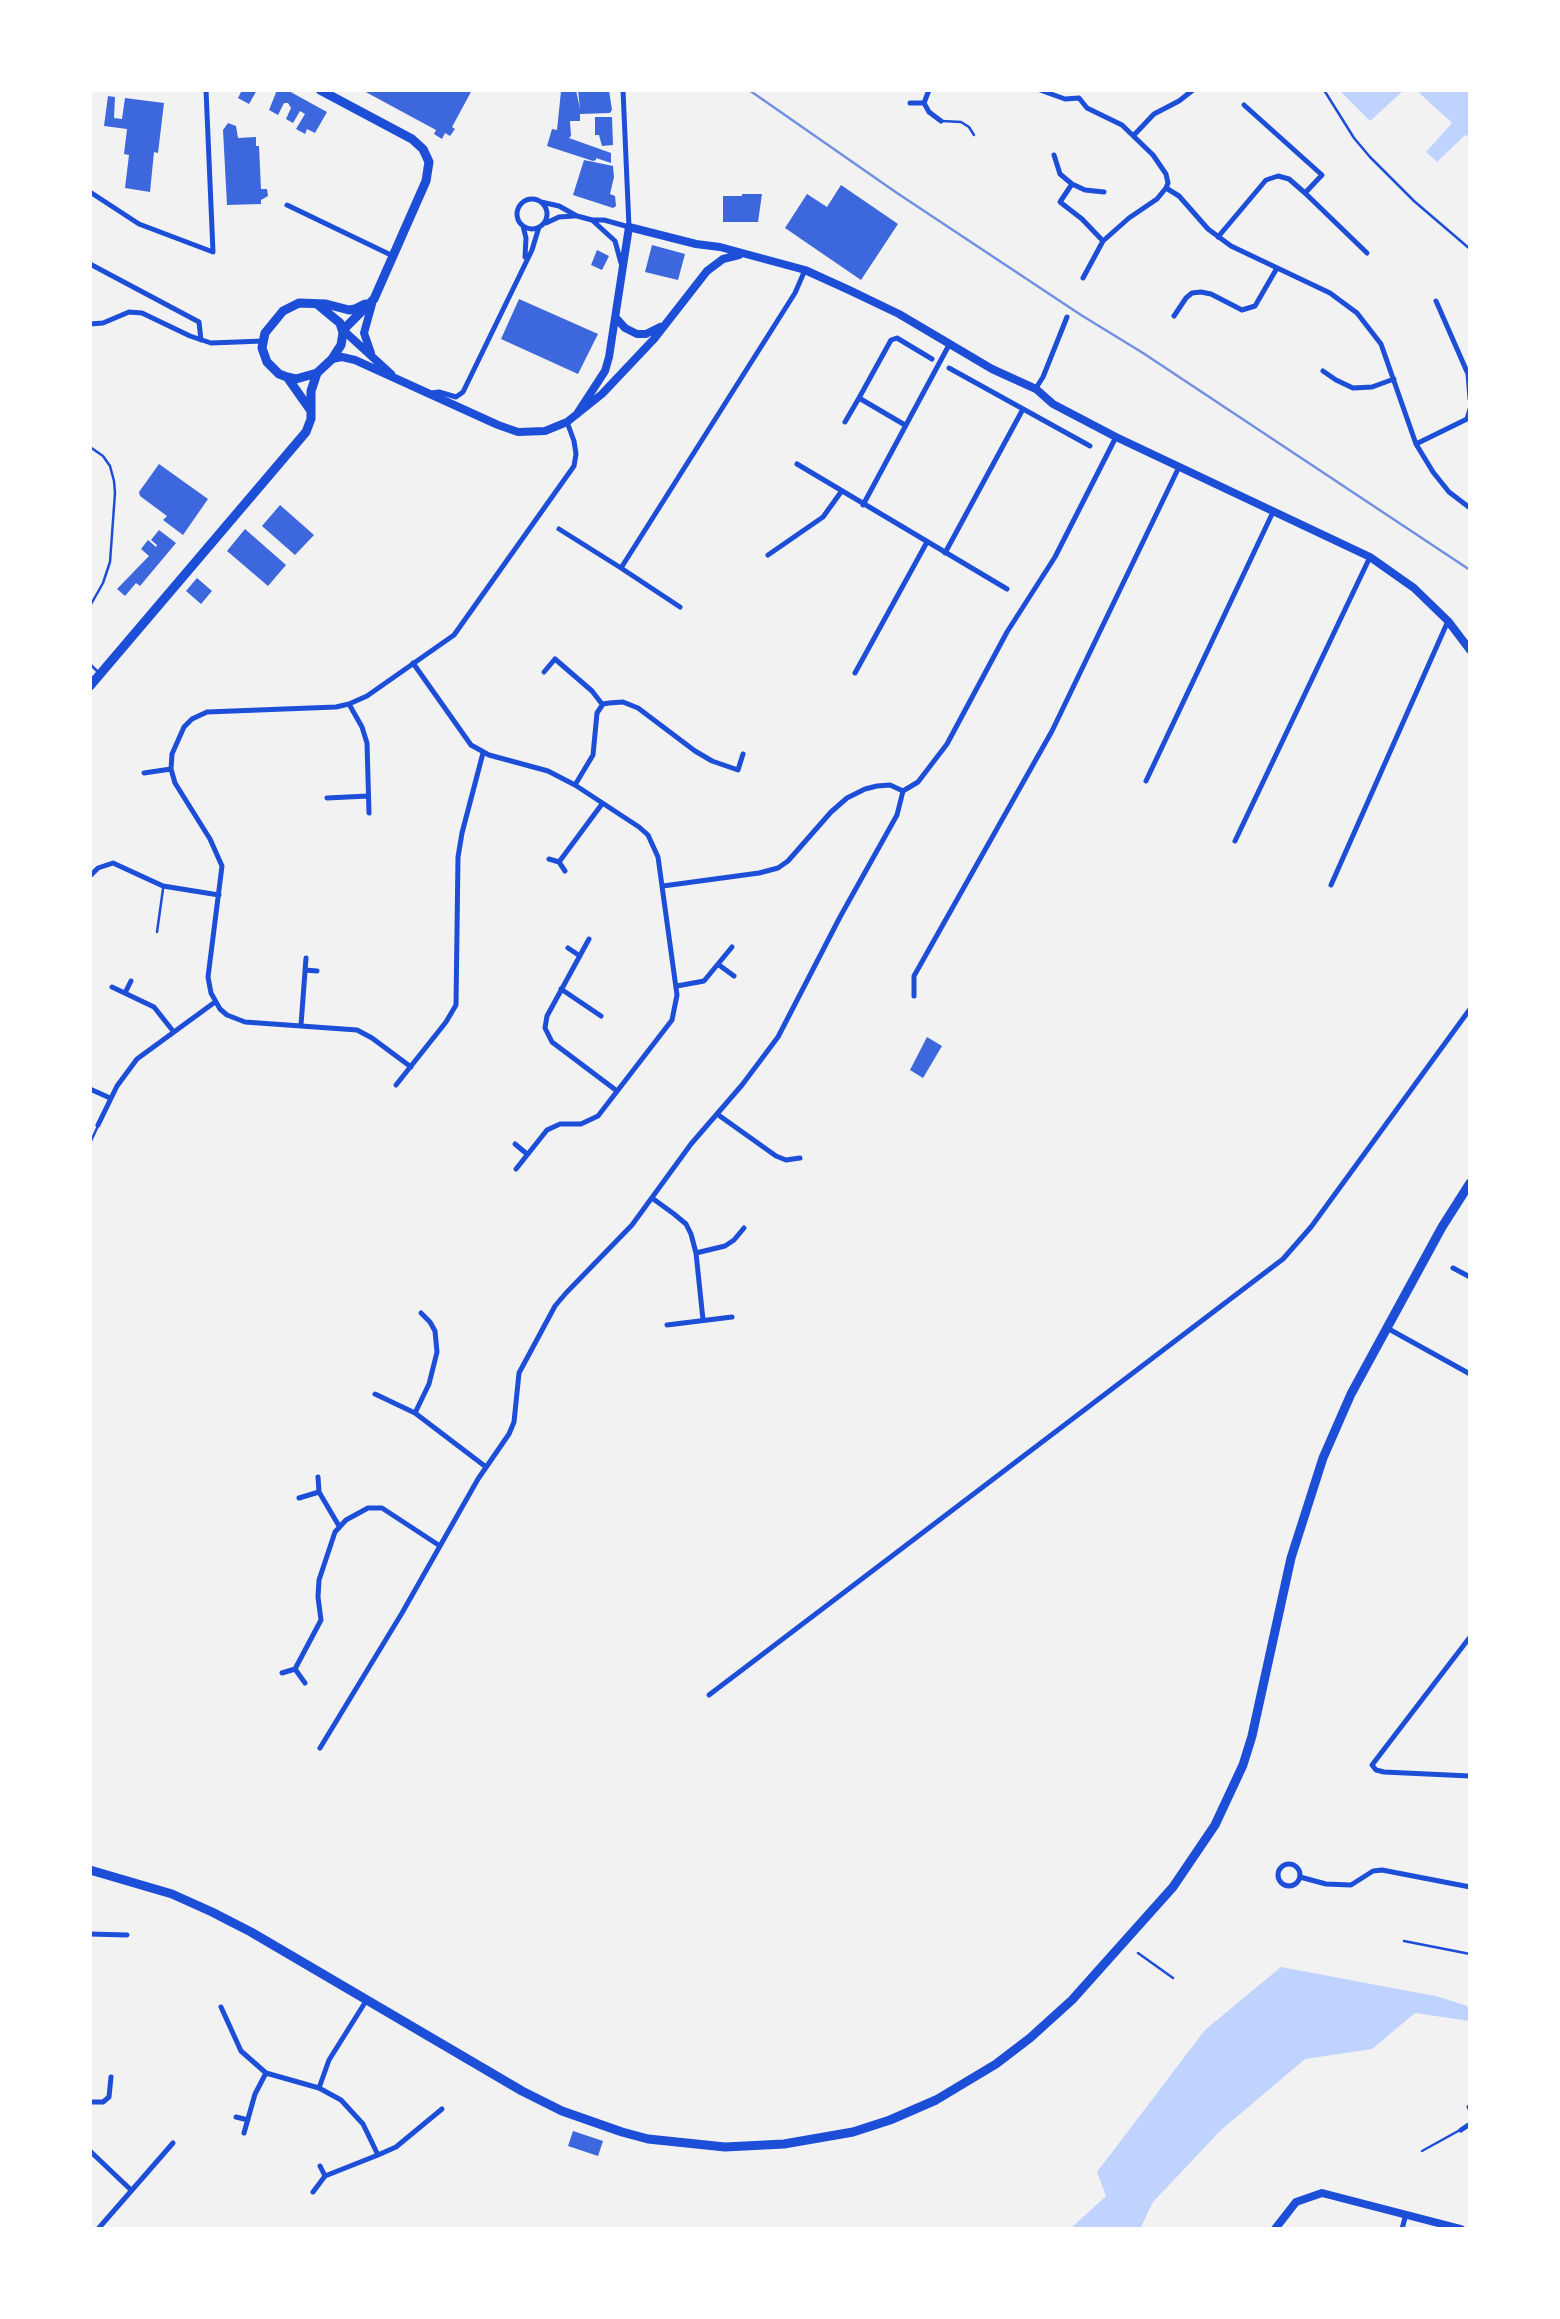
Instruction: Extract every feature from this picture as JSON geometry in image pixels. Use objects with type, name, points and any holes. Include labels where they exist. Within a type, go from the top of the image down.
[{"type":"main road","points":[[320,90],[412,140],[427,155],[429,167],[374,298],[343,330]]},
{"type":"main road","points":[[317,304],[340,322],[341,345],[317,373],[287,378],[267,362],[263,341],[282,311],[299,303],[326,304],[355,310],[374,298]]},
{"type":"main road","points":[[90,686],[306,432],[317,373]]},
{"type":"main road","points":[[287,378],[311,411]]},
{"type":"main road","points":[[90,1870],[172,1894],[212,1912],[522,2091],[612,2129],[648,2139],[725,2147],[784,2144],[853,2132],[914,2110],[984,2072],[1072,2000],[1173,1887],[1215,1825],[1248,1750],[1291,1558],[1315,1480],[1351,1394],[1470,1182]]},
{"type":"street","points":[[90,192],[139,224],[213,252],[206,90]]},
{"type":"street","points":[[577,414],[605,370],[630,227],[623,90]]},
{"type":"street","points":[[929,90],[924,103],[928,112],[941,121]]},
{"type":"street","points":[[1040,90],[1066,99],[1079,98]]},
{"type":"street","points":[[1080,90],[1079,98],[1086,108],[1134,135],[1153,154],[1168,183],[1156,200],[1103,242],[1083,278]]},
{"type":"street","points":[[1134,135],[1154,114],[1194,90]]},
{"type":"street","points":[[910,104],[924,103]]},
{"type":"street","points":[[1244,105],[1322,175],[1305,193]]},
{"type":"street","points":[[1054,155],[1060,174],[1072,184],[1104,192]]},
{"type":"street","points":[[1218,237],[1266,180],[1278,176],[1289,179],[1367,253]]},
{"type":"street","points":[[1072,184],[1060,202],[1103,242]]},
{"type":"street","points":[[1166,188],[1231,246],[1330,293],[1357,314],[1380,344],[1416,444],[1449,492],[1470,508]]},
{"type":"street","points":[[577,216],[559,217],[531,229],[518,219],[520,206],[531,199],[592,220],[720,247],[804,270],[898,314],[1014,381],[1036,388],[1053,404],[1116,437],[1370,557],[1414,588],[1448,621],[1470,650]]},
{"type":"street","points":[[428,393],[460,396],[547,216],[541,202]]},
{"type":"street","points":[[287,206],[393,256]]},
{"type":"street","points":[[592,220],[615,241],[622,266]]},
{"type":"street","points":[[524,226],[525,260]]},
{"type":"street","points":[[696,244],[711,255],[708,271]]},
{"type":"street","points":[[332,358],[348,358],[518,432],[545,431],[567,422],[588,406],[630,366],[708,271],[723,259],[740,254]]},
{"type":"street","points":[[90,264],[198,322],[200,340]]},
{"type":"street","points":[[1174,316],[1186,298],[1201,292],[1242,310],[1255,306],[1277,268]]},
{"type":"street","points":[[621,568],[796,293],[804,270]]},
{"type":"street","points":[[373,357],[364,333],[374,298]]},
{"type":"street","points":[[1436,301],[1468,374],[1470,398]]},
{"type":"street","points":[[90,324],[129,312],[142,313],[211,343],[263,341]]},
{"type":"street","points":[[1036,388],[1067,317]]},
{"type":"street","points":[[616,318],[637,334],[664,325]]},
{"type":"street","points":[[343,330],[402,382]]},
{"type":"street","points":[[846,422],[891,340],[897,338],[932,358]]},
{"type":"street","points":[[863,505],[950,344]]},
{"type":"street","points":[[949,368],[1090,446]]},
{"type":"street","points":[[1323,371],[1353,388],[1372,387],[1394,378]]},
{"type":"street","points":[[859,398],[905,425]]},
{"type":"street","points":[[944,552],[1023,409]]},
{"type":"street","points":[[1416,444],[1466,419],[1470,410]]},
{"type":"street","points":[[411,1066],[356,1030],[236,1020],[215,1002],[208,978],[222,866],[175,783],[172,754],[179,734],[192,719],[208,712],[349,704],[367,696],[454,635],[570,474],[576,454],[567,422]]},
{"type":"street","points":[[320,1748],[512,1428],[520,1373],[556,1306],[624,1234],[683,1154],[767,1053],[898,814],[903,791],[918,782],[947,744],[1007,632],[1055,557],[1116,437]]},
{"type":"street","points":[[797,464],[1006,588]]},
{"type":"street","points":[[914,996],[914,976],[1052,731],[1180,466]]},
{"type":"street","points":[[768,555],[822,517],[841,492]]},
{"type":"street","points":[[1146,781],[1273,512]]},
{"type":"street","points":[[559,529],[680,607]]},
{"type":"street","points":[[855,673],[927,542]]},
{"type":"street","points":[[1235,841],[1370,557]]},
{"type":"street","points":[[1332,885],[1448,621]]},
{"type":"street","points":[[544,672],[555,660],[603,704],[631,704],[712,761],[738,770],[743,754]]},
{"type":"street","points":[[413,663],[471,745],[483,753],[548,771],[574,785],[648,835],[658,857],[676,986],[672,1020],[594,1118],[581,1124],[552,1127],[542,1134],[516,1169]]},
{"type":"street","points":[[349,704],[367,743],[369,813]]},
{"type":"street","points":[[574,785],[593,755],[596,714],[603,704]]},
{"type":"street","points":[[396,1085],[453,1013],[457,1000],[458,857],[483,753]]},
{"type":"street","points":[[144,773],[171,769]]},
{"type":"street","points":[[663,886],[778,868],[847,798],[877,786],[890,785],[903,791]]},
{"type":"street","points":[[327,798],[368,796]]},
{"type":"street","points":[[559,862],[603,804]]},
{"type":"street","points":[[548,859],[559,862],[565,871]]},
{"type":"street","points":[[90,876],[98,868],[113,863],[163,886],[220,895]]},
{"type":"street","points":[[589,939],[546,1022],[547,1035],[617,1091]]},
{"type":"street","points":[[676,986],[704,981],[732,947]]},
{"type":"street","points":[[568,948],[580,956]]},
{"type":"street","points":[[300,1026],[306,958]]},
{"type":"street","points":[[719,964],[734,976]]},
{"type":"street","points":[[305,970],[317,971]]},
{"type":"street","points":[[126,993],[131,980]]},
{"type":"street","points":[[112,987],[154,1007],[173,1031]]},
{"type":"street","points":[[561,989],[602,1016]]},
{"type":"street","points":[[98,1125],[136,1059],[215,1002]]},
{"type":"street","points":[[709,1695],[1283,1260],[1312,1227],[1470,1010]]},
{"type":"street","points":[[90,1089],[110,1099]]},
{"type":"street","points":[[717,1114],[776,1156],[786,1160],[800,1158]]},
{"type":"street","points":[[515,1144],[528,1154]]},
{"type":"street","points":[[652,1198],[686,1224],[691,1234],[703,1320]]},
{"type":"street","points":[[696,1252],[725,1246],[744,1228]]},
{"type":"street","points":[[1453,1268],[1470,1277]]},
{"type":"street","points":[[415,1413],[429,1384],[437,1352],[436,1332],[420,1313]]},
{"type":"street","points":[[667,1325],[732,1317]]},
{"type":"street","points":[[1387,1328],[1470,1374]]},
{"type":"street","points":[[375,1394],[415,1413],[486,1467]]},
{"type":"street","points":[[318,1476],[319,1492],[339,1526]]},
{"type":"street","points":[[299,1498],[319,1492]]},
{"type":"street","points":[[282,1674],[294,1669],[321,1620],[319,1580],[339,1526],[360,1511],[382,1508],[440,1546]]},
{"type":"street","points":[[1470,1636],[1372,1765],[1384,1772],[1470,1776]]},
{"type":"street","points":[[294,1669],[306,1683]]},
{"type":"street","points":[[1291,1864],[1299,1870],[1300,1877],[1294,1885],[1287,1886],[1278,1874],[1291,1864]]},
{"type":"street","points":[[1300,1877],[1351,1885],[1373,1871],[1382,1870],[1470,1887]]},
{"type":"street","points":[[90,1934],[127,1935]]},
{"type":"street","points":[[318,2088],[328,2060],[366,2000]]},
{"type":"street","points":[[222,2007],[241,2050],[266,2074],[318,2088],[341,2100],[363,2124],[378,2156]]},
{"type":"street","points":[[244,2133],[255,2094],[266,2074]]},
{"type":"street","points":[[90,2102],[104,2102],[109,2097],[111,2077]]},
{"type":"street","points":[[313,2192],[325,2176],[396,2147],[442,2108]]},
{"type":"street","points":[[236,2117],[248,2120]]},
{"type":"street","points":[[1461,2130],[1470,2124]]},
{"type":"street","points":[[98,2229],[173,2144]]},
{"type":"street","points":[[90,2151],[131,2190]]},
{"type":"street","points":[[320,2166],[325,2176]]},
{"type":"street","points":[[1275,2229],[1296,2202],[1322,2193],[1462,2229]]},
{"type":"street","points":[[1402,2229],[1406,2214]]},
{"type":"lane","points":[[941,121],[962,122],[974,135]]},
{"type":"lane","points":[[90,447],[104,456],[110,466],[115,493],[110,562],[90,606]]},
{"type":"lane","points":[[90,664],[100,674]]},
{"type":"lane","points":[[157,932],[163,886]]},
{"type":"lane","points":[[90,1142],[98,1125]]},
{"type":"lane","points":[[1422,2151],[1461,2130]]},
{"type":"path","points":[[1324,90],[1370,157],[1470,249]]},
{"type":"path","points":[[1404,1941],[1470,1954]]},
{"type":"path","points":[[1138,1952],[1173,1978]]},
{"type":"water","points":[[1339,90],[1404,90],[1370,121]]},
{"type":"water","points":[[1416,90],[1470,90],[1470,139],[1465,135],[1437,162],[1426,152],[1452,123]]},
{"type":"water","points":[[1281,1967],[1440,1997],[1470,2007],[1470,2021],[1415,2013],[1372,2049],[1305,2059],[1220,2131],[1153,2202],[1140,2229],[1070,2229],[1106,2196],[1097,2172],[1205,2030]]},
{"type":"building","points":[[242,90],[257,90],[249,104],[238,98]]},
{"type":"building","points":[[277,90],[287,90],[327,112],[315,133],[307,129],[305,134],[296,129],[305,114],[300,111],[293,123],[286,119],[291,108],[288,103],[284,103],[278,115],[269,110]]},
{"type":"building","points":[[362,90],[472,90],[452,127],[455,129],[442,139],[434,134],[436,130]]},
{"type":"building","points":[[576,90],[580,109],[578,90],[609,90],[610,113],[580,114],[580,121],[570,121],[569,138],[611,153],[611,163],[547,146],[552,129],[557,130],[561,91]]},
{"type":"building","points":[[108,96],[115,97],[114,118],[122,119],[125,98],[164,103],[150,192],[125,188],[127,129],[104,126]]},
{"type":"building","points":[[595,117],[612,117],[613,145],[602,146],[599,135],[595,135]]},
{"type":"building","points":[[228,123],[236,126],[238,138],[256,137],[261,189],[267,189],[268,196],[261,204],[227,205],[223,130]]},
{"type":"building","points":[[584,160],[613,166],[613,208],[573,195]]},
{"type":"building","points":[[841,185],[898,224],[861,280],[785,228],[807,194],[827,207]]},
{"type":"building","points":[[762,194],[758,222],[723,222],[723,196]]},
{"type":"building","points":[[652,245],[685,254],[678,280],[645,272]]},
{"type":"building","points":[[597,250],[609,256],[602,270],[591,265]]},
{"type":"building","points":[[519,299],[598,334],[578,374],[501,339]]},
{"type":"building","points":[[159,464],[208,499],[183,535],[163,520],[167,516],[140,496]]},
{"type":"building","points":[[280,505],[314,535],[295,555],[262,526]]},
{"type":"building","points":[[245,529],[286,565],[268,586],[227,551]]},
{"type":"building","points":[[159,530],[176,543],[140,586],[136,583],[125,596],[117,589],[149,556],[141,549],[148,540],[156,547],[151,540]]},
{"type":"building","points":[[197,578],[212,591],[201,604],[186,591]]},
{"type":"building","points":[[927,1037],[942,1046],[923,1078],[910,1070]]},
{"type":"building","points":[[573,2131],[603,2141],[598,2156],[568,2146]]},
{"type":"railway","points":[[749,90],[897,193],[1470,570]]}]
